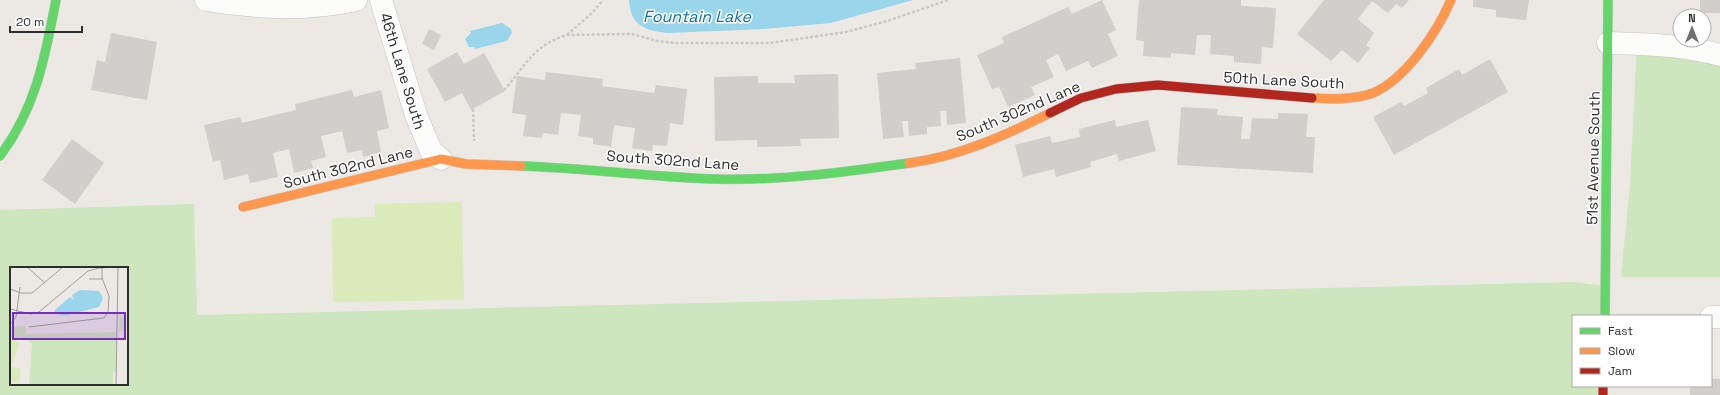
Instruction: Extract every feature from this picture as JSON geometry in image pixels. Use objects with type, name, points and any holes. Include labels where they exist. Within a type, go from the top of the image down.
[{"type":"street","points":[[0,156],[11,143],[29,110],[44,62],[56,0]]},
{"type":"street","points":[[206,0],[274,8],[323,6],[356,0]]},
{"type":"street","name":"46th Lane South","points":[[381,0],[421,129],[432,152],[441,159]]},
{"type":"street","name":"50th Lane South","points":[[1094,94],[1116,89],[1158,85],[1303,97],[1356,97],[1374,92],[1390,82],[1404,69],[1430,38],[1451,0]]},
{"type":"street","name":"51st Avenue South","points":[[1605,315],[1608,0]]},
{"type":"street","points":[[1608,43],[1688,48],[1720,55]]},
{"type":"street","name":"South 302nd Lane","points":[[243,207],[441,159],[474,164],[565,167],[714,179],[755,179],[842,172],[918,162],[959,152],[1022,127],[1068,104],[1094,94]]},
{"type":"path","points":[[567,35],[592,13],[603,0]]},
{"type":"path","points":[[504,90],[528,59],[539,49],[556,38],[567,35],[632,34],[657,41],[675,43],[770,43],[846,32],[887,21],[948,0]]},
{"type":"path","points":[[473,109],[474,164]]},
{"type":"green space","points":[[1637,44],[1720,65],[1720,277],[1621,277],[1630,184]]},
{"type":"green space","points":[[462,202],[464,300],[333,302],[332,218],[375,217],[375,204]]},
{"type":"green space","points":[[194,204],[197,315],[1573,282],[1605,286],[1604,315],[1572,315],[1572,387],[1602,387],[1602,395],[0,395],[0,210]]},
{"type":"water","name":"Fountain Lake","points":[[629,0],[913,0],[831,23],[764,29],[668,33],[652,31],[640,25],[632,15]]},
{"type":"water","points":[[502,23],[511,29],[512,33],[507,41],[475,49],[474,47],[469,47],[465,39],[471,33],[470,31]]},
{"type":"building","points":[[1102,0],[1116,30],[1108,34],[1118,56],[1092,68],[1088,61],[1066,71],[1058,54],[1046,60],[1054,77],[1031,87],[1035,95],[1008,107],[999,87],[992,89],[977,55],[1004,43],[1002,37],[1068,7],[1072,14]]},
{"type":"building","points":[[1139,0],[1241,0],[1241,6],[1276,8],[1273,48],[1262,47],[1261,64],[1234,62],[1234,56],[1210,54],[1211,35],[1197,35],[1195,55],[1171,53],[1171,58],[1143,56],[1144,41],[1136,40]]},
{"type":"building","points":[[1324,0],[1409,0],[1402,8],[1396,4],[1388,13],[1372,1],[1358,19],[1374,33],[1366,45],[1370,48],[1358,63],[1342,50],[1331,61],[1297,34]]},
{"type":"building","points":[[1473,0],[1529,0],[1526,20],[1496,17],[1496,10],[1473,7]]},
{"type":"building","points":[[1700,0],[1720,0],[1720,13],[1712,13],[1712,8],[1700,8]]},
{"type":"building","points":[[429,29],[441,35],[434,50],[422,44]]},
{"type":"building","points":[[111,33],[157,42],[147,100],[91,90],[97,60],[105,62]]},
{"type":"building","points":[[457,52],[464,64],[484,53],[505,91],[471,110],[462,93],[445,102],[427,69]]},
{"type":"building","points":[[960,58],[966,123],[947,125],[946,111],[940,111],[941,126],[927,127],[927,134],[909,136],[908,121],[902,121],[904,137],[883,139],[877,73],[916,69],[915,63]]},
{"type":"building","points":[[1490,59],[1508,92],[1394,155],[1373,117],[1401,102],[1404,106],[1428,93],[1426,88],[1459,69],[1462,75]]},
{"type":"building","points":[[546,72],[603,79],[602,86],[654,93],[656,85],[687,89],[683,125],[670,123],[667,146],[653,145],[652,151],[632,148],[635,128],[614,125],[611,147],[593,144],[593,138],[578,136],[581,115],[561,113],[558,135],[543,133],[542,138],[523,136],[526,115],[512,113],[517,76],[545,80]]},
{"type":"building","points":[[838,74],[839,138],[800,139],[801,146],[757,147],[757,140],[715,141],[714,77],[758,76],[758,83],[795,83],[794,75]]},
{"type":"building","points":[[352,90],[354,97],[381,90],[389,128],[377,131],[381,152],[363,157],[362,150],[347,153],[342,131],[321,136],[326,157],[311,161],[313,168],[294,173],[289,149],[273,153],[278,177],[250,183],[248,174],[224,180],[220,160],[213,162],[204,125],[240,117],[242,123],[296,110],[295,104]]},
{"type":"building","points":[[1181,107],[1218,109],[1217,115],[1243,117],[1241,139],[1250,139],[1252,118],[1278,119],[1278,113],[1308,114],[1306,137],[1315,137],[1313,173],[1177,165]]},
{"type":"building","points":[[1115,120],[1116,127],[1148,120],[1156,151],[1119,161],[1117,154],[1090,162],[1091,167],[1056,177],[1054,169],[1023,177],[1015,145],[1050,136],[1052,143],[1080,137],[1079,129]]},
{"type":"building","points":[[72,139],[104,163],[75,204],[42,180]]},
{"type":"building","points":[[1712,379],[1720,379],[1720,395],[1690,395],[1690,387],[1712,387]]},
{"type":"traffic: fast","points":[[0,156],[12,138],[31,101],[48,42],[56,0]]},
{"type":"traffic: fast","points":[[1605,315],[1608,0]]},
{"type":"traffic: fast","points":[[521,166],[691,178],[764,179],[861,170],[909,163]]},
{"type":"traffic: slow","points":[[1312,98],[1335,99],[1358,97],[1373,93],[1385,86],[1408,66],[1429,40],[1451,0]]},
{"type":"traffic: slow","points":[[909,163],[946,156],[981,144],[1050,113]]},
{"type":"traffic: slow","points":[[243,207],[441,159],[466,164],[521,166]]},
{"type":"traffic: jam","points":[[1050,113],[1081,98],[1116,89],[1158,85],[1312,98]]},
{"type":"traffic: jam","points":[[1603,387],[1603,395]]}]
